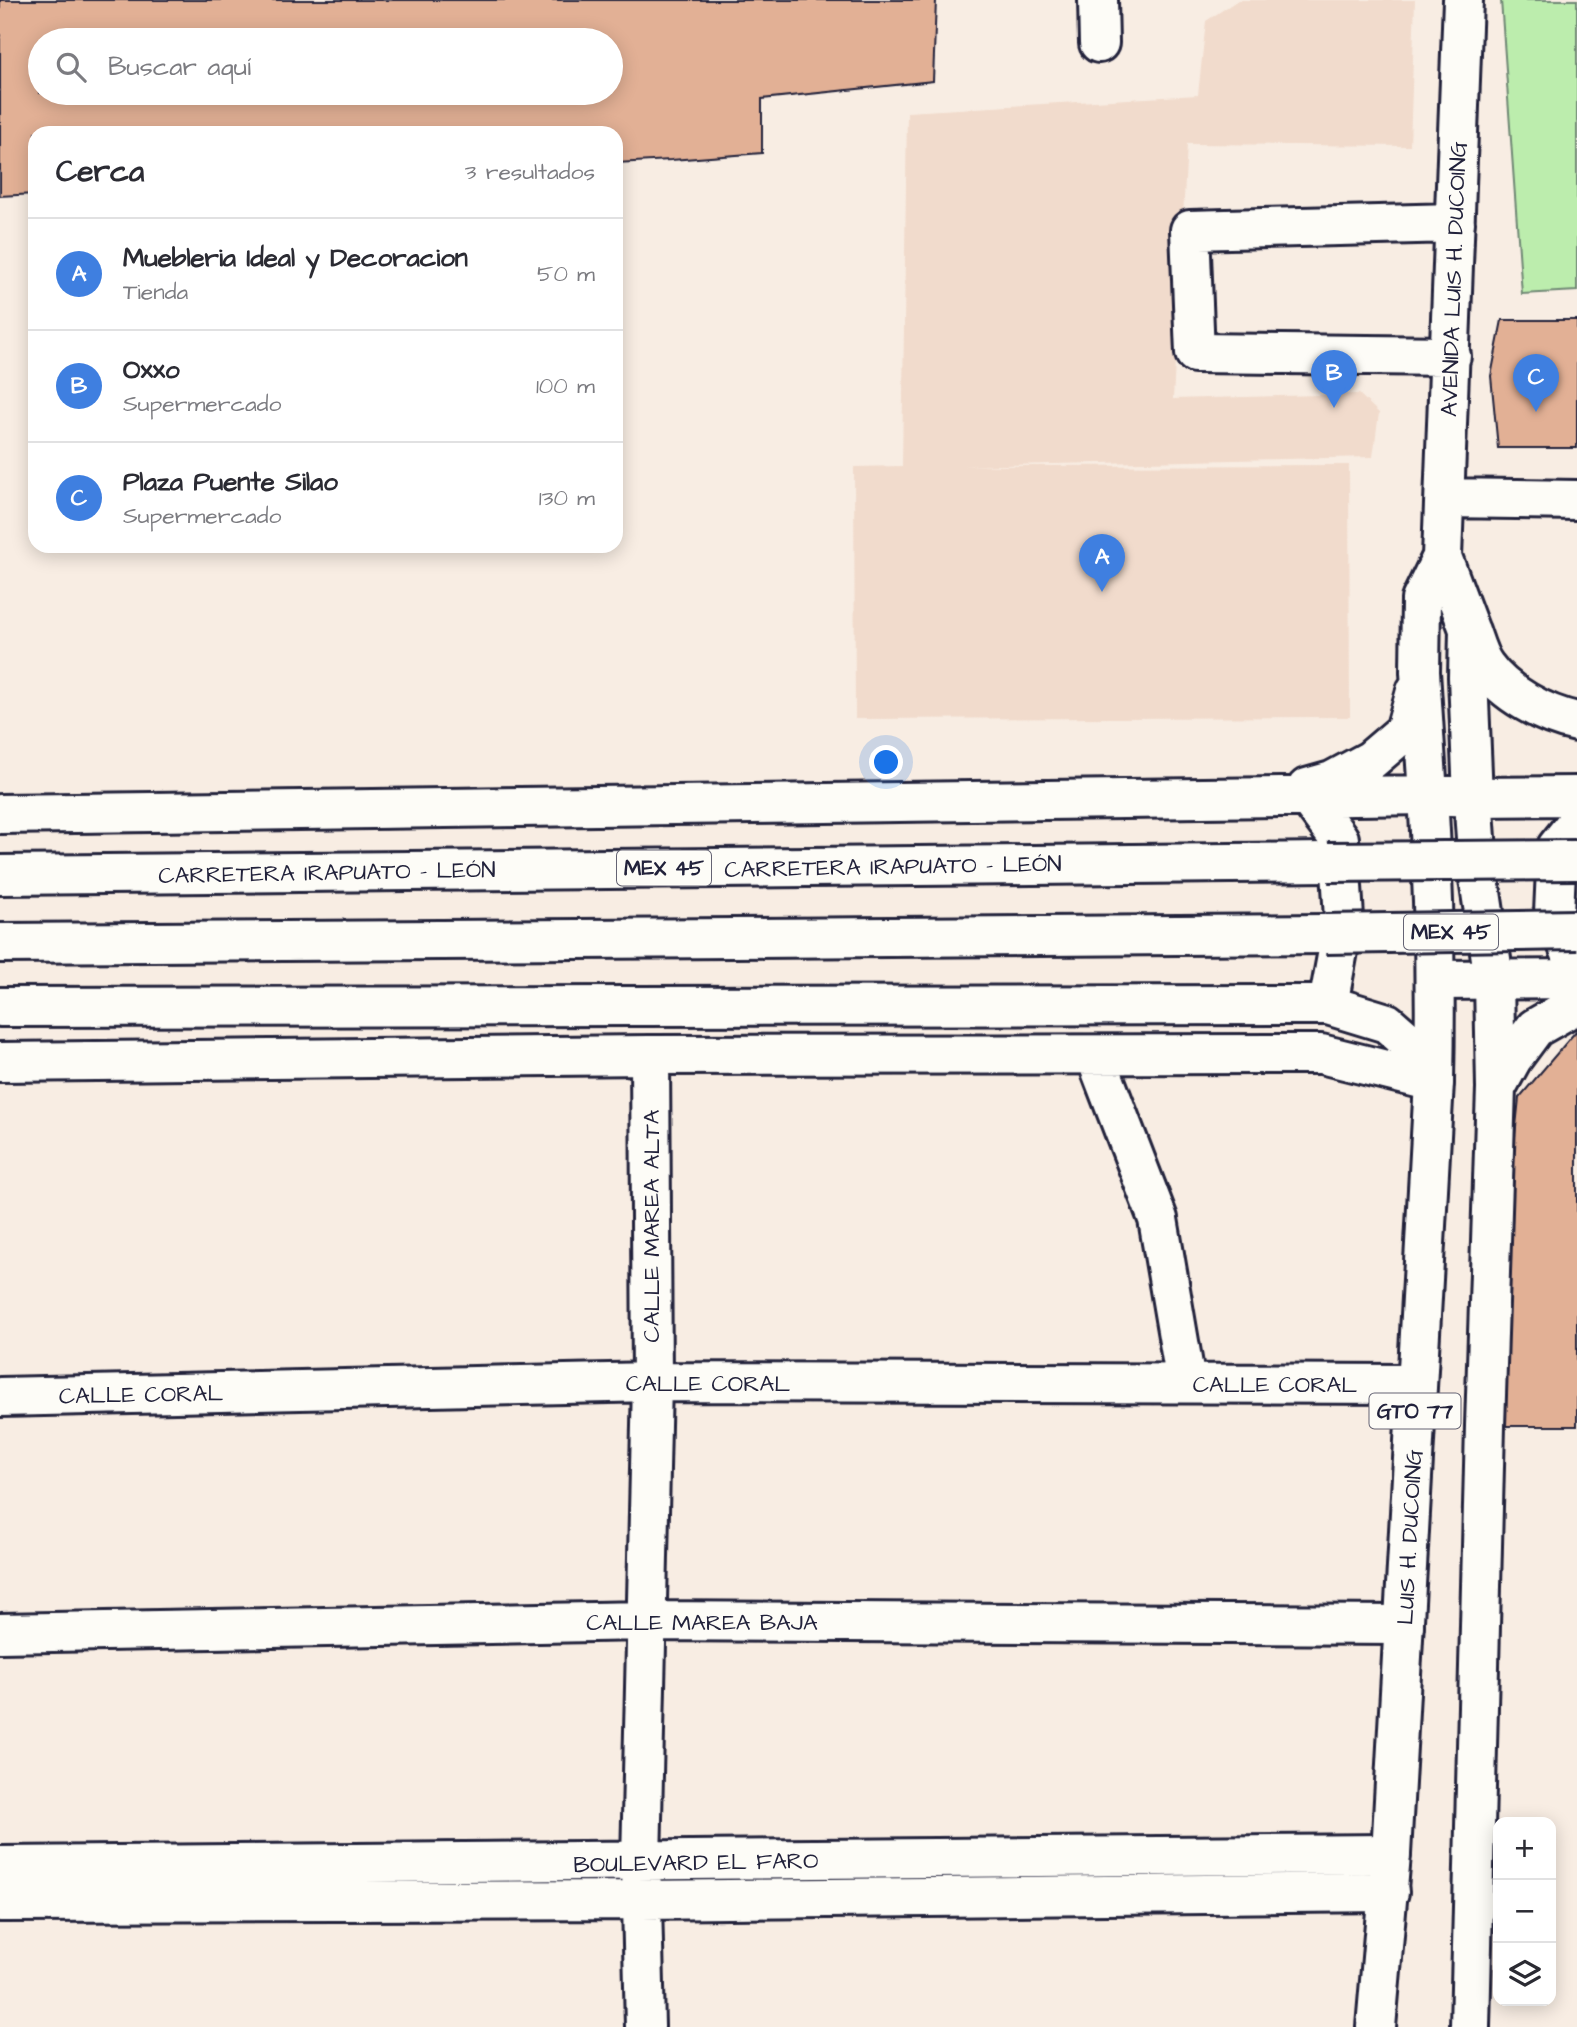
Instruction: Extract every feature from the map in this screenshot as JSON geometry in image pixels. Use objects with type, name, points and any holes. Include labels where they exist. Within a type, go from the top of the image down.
[{"type":"main road","points":[[1098,0],[1099,43]]},
{"type":"main road","name":"AVENIDA LUIS H. DUCOING","points":[[1428,795],[1420,672],[1421,600],[1442,557],[1463,0]]},
{"type":"main road","points":[[1451,355],[1195,352],[1190,230],[1455,223]]},
{"type":"main road","points":[[1446,498],[1577,500]]},
{"type":"main road","name":"AVENIDA LUIS H. DUCOING","points":[[1442,557],[1469,629],[1472,797]]},
{"type":"main road","points":[[1469,629],[1484,666],[1509,691],[1537,708],[1577,722]]},
{"type":"main road","points":[[1293,797],[1332,781],[1371,760],[1405,731],[1420,672]]},
{"type":"main road","points":[[0,814],[1428,795],[1577,796]]},
{"type":"main road","name":"LUIS H. DUCOING","points":[[1376,2027],[1389,1892],[1434,1082],[1436,980],[1428,795]]},
{"type":"main road","points":[[1293,797],[1339,839],[1344,918],[1328,1005]]},
{"type":"main road","name":"GTO 77","points":[[1470,2027],[1496,1088],[1494,979],[1479,879],[1472,797]]},
{"type":"main road","points":[[1577,821],[1557,846],[1554,913],[1577,967]]},
{"type":"main road","name":"CARRETERA IRAPUATO - LEÓN","points":[[0,875],[1577,860]]},
{"type":"main road","name":"MEX 45","points":[[0,943],[1577,930]]},
{"type":"main road","points":[[1436,980],[1577,979]]},
{"type":"main road","points":[[1496,1088],[1512,1059],[1535,1028],[1577,1004]]},
{"type":"main road","points":[[0,1007],[1328,1005],[1387,1023],[1412,1045],[1434,1082]]},
{"type":"main road","points":[[0,1062],[650,1055],[1321,1054],[1434,1082]]},
{"type":"main road","name":"CALLE MAREA ALTA","points":[[645,2027],[641,1862],[652,1382],[650,1055]]},
{"type":"main road","points":[[1095,1055],[1158,1219],[1186,1383]]},
{"type":"main road","name":"CALLE CORAL","points":[[0,1397],[652,1382],[1417,1384]]},
{"type":"main road","name":"CALLE MAREA BAJA","points":[[0,1633],[646,1621],[1404,1625]]},
{"type":"main road","name":"BOULEVARD EL FARO","points":[[0,1866],[1391,1854]]},
{"type":"main road","name":"BOULEVARD EL FARO","points":[[0,1902],[642,1900],[1389,1892]]},
{"type":"shaded area","points":[[1238,0],[1415,0],[1410,146],[1187,144],[1173,399],[1359,394],[1379,413],[1373,457],[963,466],[1349,465],[1350,717],[855,719],[854,467],[902,466],[907,112],[1198,95],[1206,21]]},
{"type":"green space","points":[[1501,0],[1577,0],[1577,291],[1522,294]]},
{"type":"building","points":[[0,0],[936,0],[933,81],[762,99],[762,153],[623,163],[623,126],[28,126],[28,194],[0,196]]},
{"type":"building","points":[[1502,320],[1577,320],[1577,448],[1498,448],[1491,376]]},
{"type":"building","points":[[1577,1030],[1577,1426],[1485,1426],[1519,1098]]},
{"type":"place","name":"Oxxo","points":[[1334,408]]},
{"type":"place","name":"Plaza Puente Silao","points":[[1536,412]]},
{"type":"place","name":"Muebleria Ideal y Decoracion","points":[[1102,592]]}]
